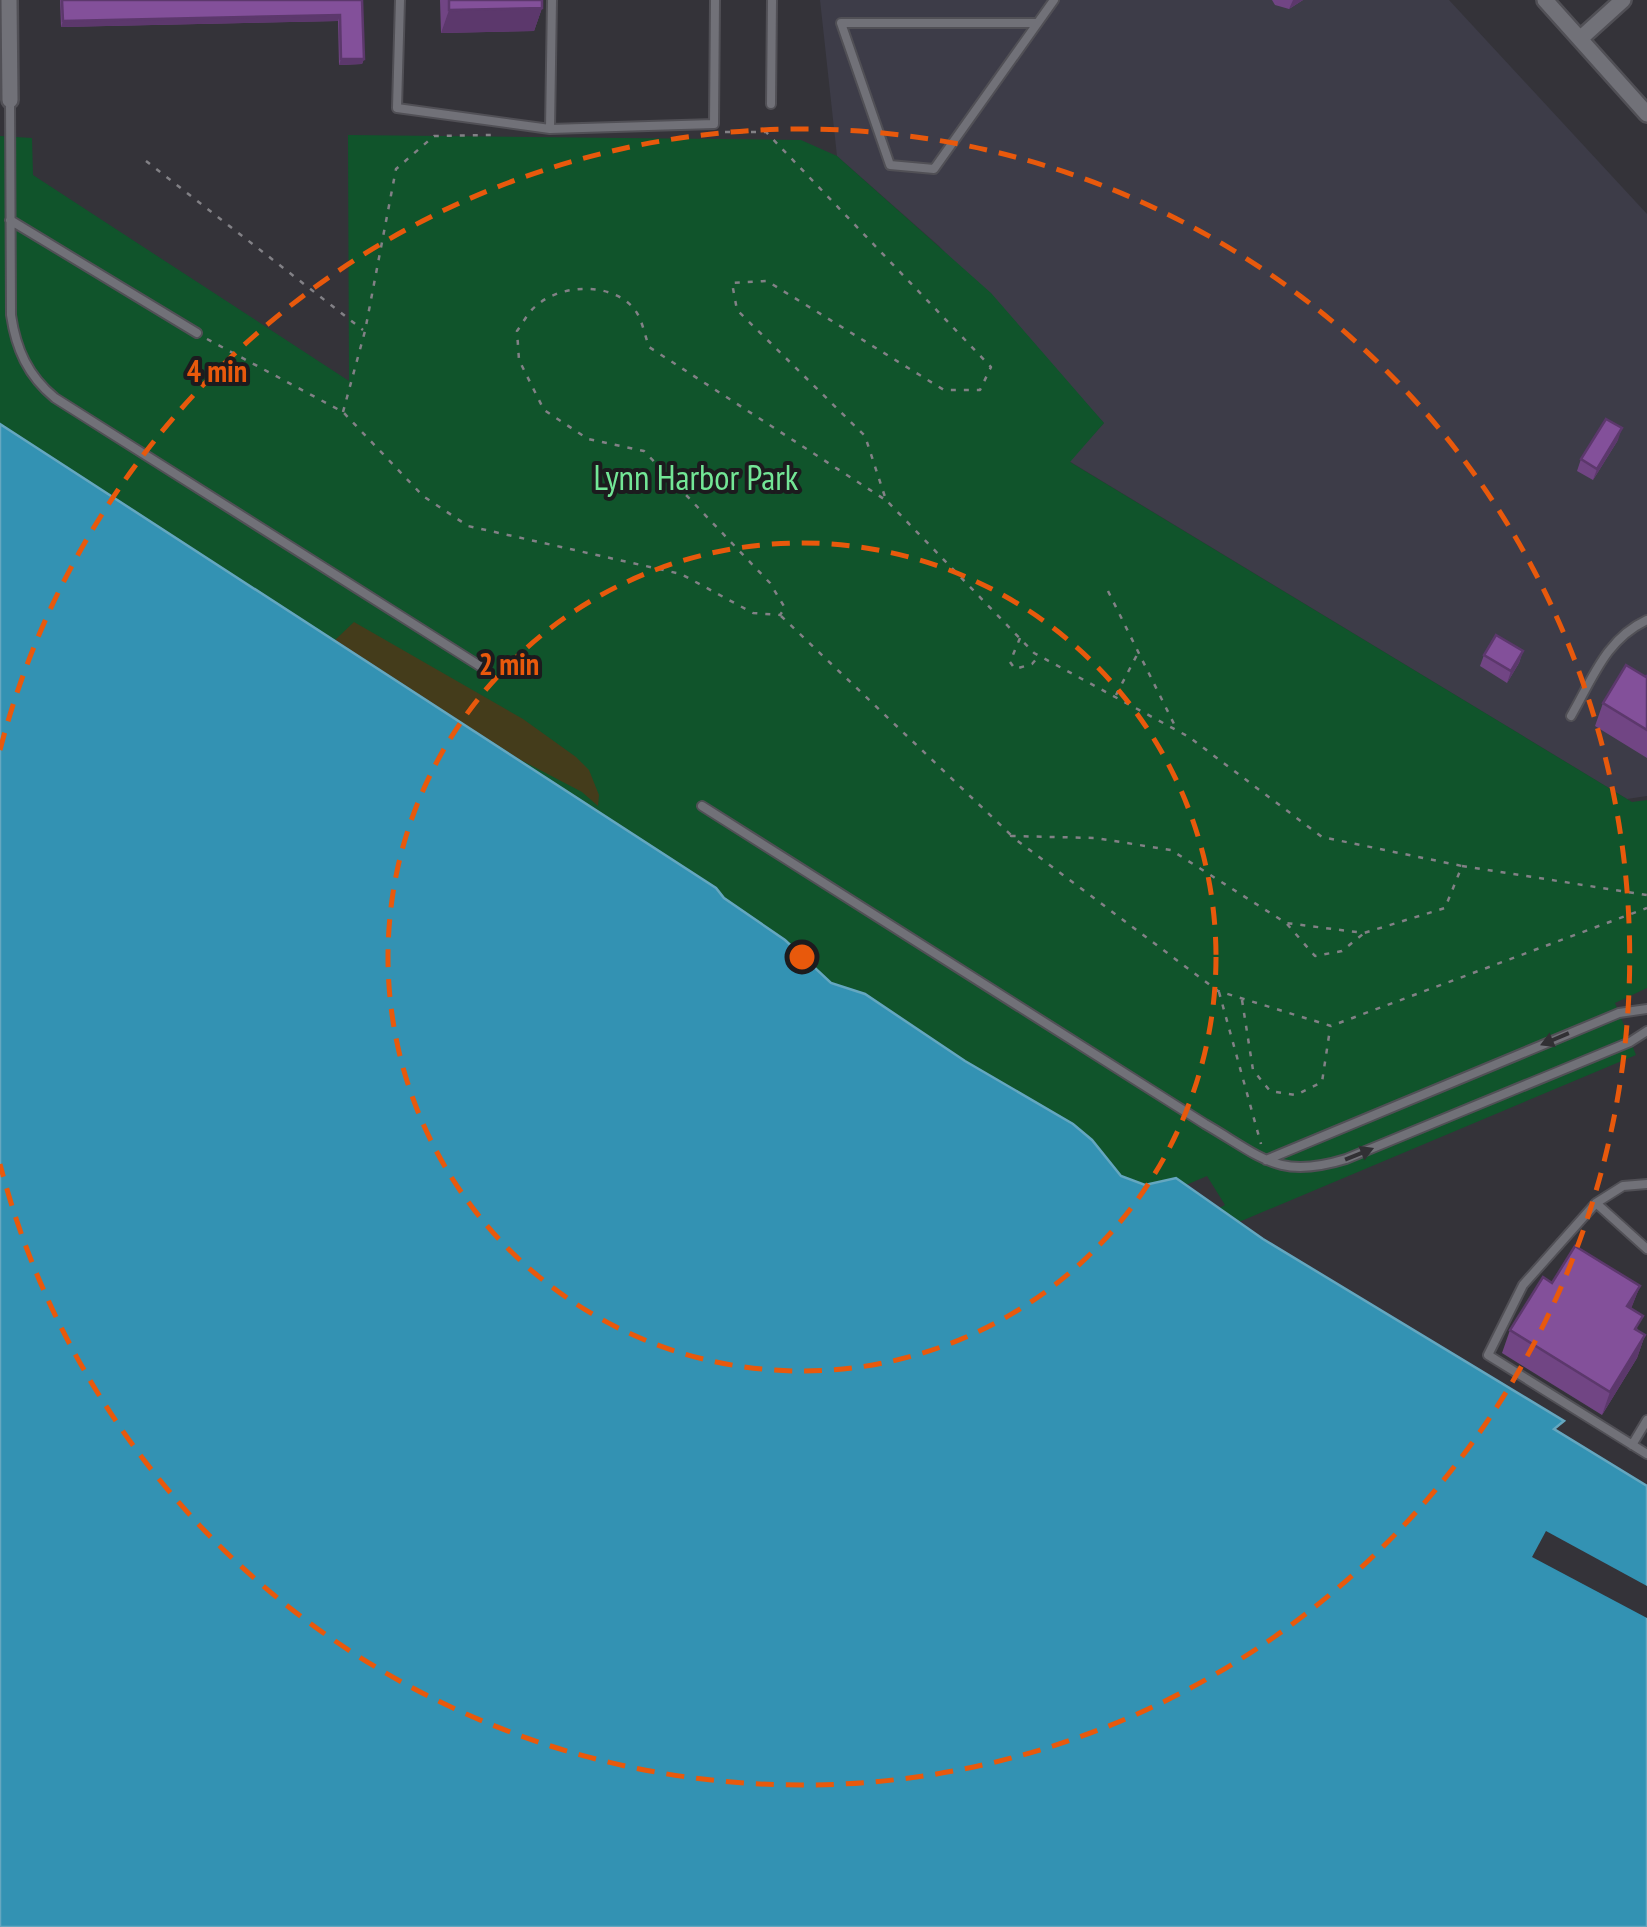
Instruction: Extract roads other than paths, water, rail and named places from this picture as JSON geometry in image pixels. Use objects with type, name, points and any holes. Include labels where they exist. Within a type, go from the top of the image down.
[{"type":"street","points":[[9,0],[10,100]]},
{"type":"street","points":[[1545,0],[1647,114]]},
{"type":"street","points":[[1581,38],[1624,0]]},
{"type":"lane","points":[[400,0],[397,108],[550,129],[714,124],[715,0]]},
{"type":"lane","points":[[550,129],[552,0]]},
{"type":"lane","points":[[771,104],[772,0]]},
{"type":"lane","points":[[1038,24],[841,23],[890,165],[934,169],[1038,24],[1054,0]]},
{"type":"lane","points":[[10,100],[10,298],[22,358],[40,384],[55,398],[484,668]]},
{"type":"lane","points":[[10,220],[197,334]]},
{"type":"lane","points":[[1571,716],[1615,640],[1647,620]]},
{"type":"lane","points":[[702,806],[1266,1160],[1294,1168],[1346,1159],[1630,1042],[1647,1031]]},
{"type":"lane","points":[[1266,1160],[1619,1013],[1647,1009]]},
{"type":"lane","points":[[1647,1184],[1623,1186],[1596,1203],[1523,1284],[1488,1355],[1647,1454]]},
{"type":"lane","points":[[1596,1203],[1647,1249]]},
{"type":"lane","points":[[1632,1445],[1647,1420]]},
{"type":"water","points":[[0,424],[716,888],[724,898],[785,940],[831,983],[865,994],[965,1061],[1073,1124],[1092,1140],[1121,1176],[1145,1185],[1176,1178],[1263,1239],[1564,1421],[1554,1429],[1647,1486],[1647,1927],[0,1927]]},
{"type":"park label","name":"Lynn Harbor Park","points":[[696,477]]}]
